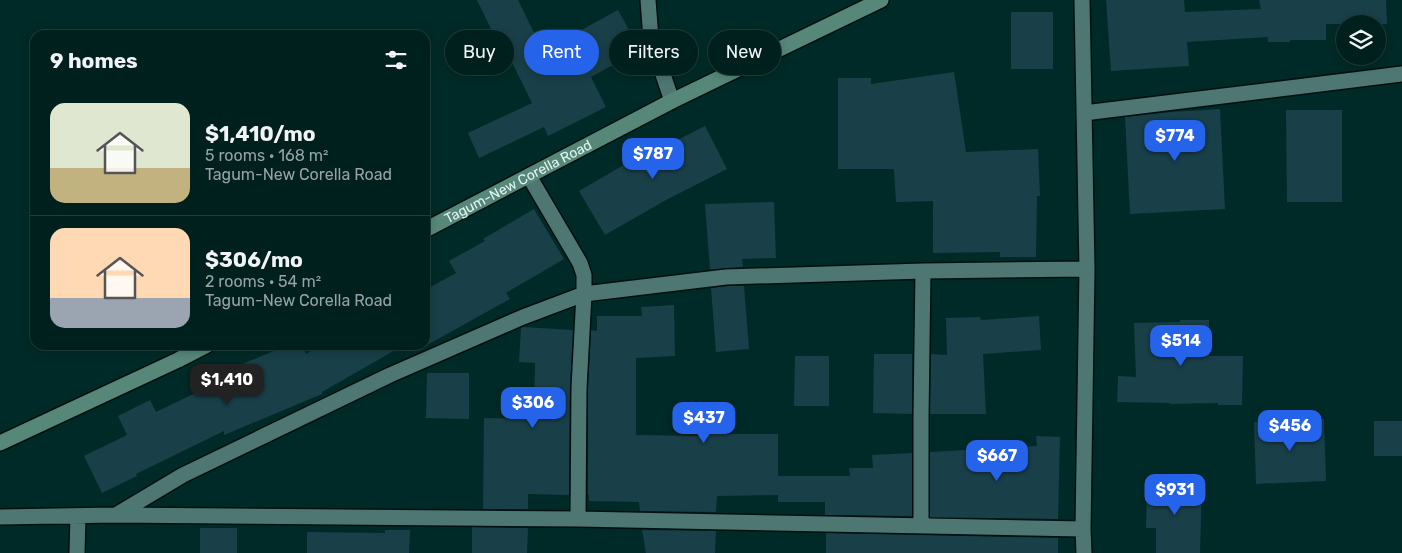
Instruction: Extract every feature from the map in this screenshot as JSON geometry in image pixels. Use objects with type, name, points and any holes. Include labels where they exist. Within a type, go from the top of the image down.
[{"type":"main road","name":"Tagum-New Corella Road","points":[[430,227],[672,101],[881,0]]},
{"type":"main road","points":[[0,443],[197,350]]},
{"type":"street","points":[[648,0],[651,39],[672,101]]},
{"type":"street","points":[[1082,0],[1088,269],[1084,553]]},
{"type":"street","points":[[1084,114],[1402,74]]},
{"type":"street","points":[[530,176],[580,263],[584,275],[579,388],[578,519]]},
{"type":"street","points":[[115,515],[183,475],[390,374],[523,317],[584,294],[726,277],[924,271],[1088,269]]},
{"type":"street","points":[[921,526],[924,271]]},
{"type":"street","points":[[0,517],[115,515],[578,519],[1083,529]]},
{"type":"street","points":[[77,553],[78,517]]},
{"type":"building","points":[[477,0],[518,0],[533,30],[524,30],[524,75],[595,75],[591,77],[606,107],[548,136],[544,127],[479,158],[468,133],[532,103],[514,66],[514,30],[492,30]]},
{"type":"building","points":[[1106,0],[1184,0],[1185,12],[1261,9],[1259,0],[1386,0],[1387,24],[1386,15],[1336,15],[1336,24],[1326,24],[1326,40],[1268,42],[1268,37],[1187,42],[1189,66],[1111,71]]},
{"type":"building","points":[[618,10],[629,30],[609,30],[609,67],[599,73],[599,30],[581,30]]},
{"type":"building","points":[[1011,12],[1053,12],[1053,69],[1011,69]]},
{"type":"building","points":[[954,72],[966,152],[1038,149],[1040,196],[1037,196],[1036,257],[1000,257],[1000,252],[933,253],[933,201],[896,202],[894,169],[838,169],[838,78],[871,78],[871,84]]},
{"type":"building","points":[[1220,109],[1225,209],[1130,214],[1125,117]]},
{"type":"building","points":[[1286,110],[1342,110],[1342,202],[1287,202]]},
{"type":"building","points":[[705,126],[727,169],[666,200],[605,235],[579,191],[639,156],[640,159]]},
{"type":"building","points":[[774,202],[776,258],[742,259],[743,267],[710,270],[705,204]]},
{"type":"building","points":[[534,209],[564,259],[506,293],[510,299],[430,343],[430,287],[456,273],[449,261],[485,241],[483,239]]},
{"type":"building","points":[[744,286],[749,349],[716,352],[711,288]]},
{"type":"building","points":[[674,305],[675,356],[636,358],[636,435],[778,434],[778,476],[850,476],[849,468],[873,468],[872,455],[912,453],[912,516],[825,515],[825,502],[778,502],[778,495],[717,496],[716,512],[640,511],[639,502],[589,501],[588,388],[591,330],[597,331],[597,316],[642,316],[641,307]]},
{"type":"building","points":[[1039,316],[1041,350],[983,354],[986,414],[930,414],[931,354],[947,355],[946,318],[980,317],[981,320]]},
{"type":"building","points":[[1180,320],[1209,320],[1209,356],[1243,356],[1242,405],[1117,402],[1118,376],[1136,377],[1134,323],[1180,322]]},
{"type":"building","points":[[521,328],[573,330],[570,388],[569,495],[528,494],[528,509],[483,509],[484,418],[534,419],[535,363],[519,362]]},
{"type":"building","points":[[276,350],[304,350],[306,354],[313,350],[395,350],[322,392],[322,394],[224,435],[224,431],[136,474],[137,476],[102,493],[84,456],[127,435],[118,416],[150,400],[156,412],[218,382],[216,375]]},
{"type":"building","points":[[874,354],[912,354],[912,414],[873,413]]},
{"type":"building","points":[[795,356],[829,356],[829,406],[794,406]]},
{"type":"building","points":[[427,373],[469,373],[469,419],[426,418]]},
{"type":"building","points":[[1324,419],[1326,481],[1256,484],[1254,422]]},
{"type":"building","points":[[1374,421],[1402,421],[1402,456],[1374,456]]},
{"type":"building","points":[[1036,436],[1060,437],[1058,519],[930,517],[930,452],[1037,446]]},
{"type":"building","points":[[1147,482],[1202,483],[1200,553],[1156,553],[1156,528],[1146,528]]},
{"type":"building","points":[[472,527],[528,528],[527,553],[472,553]]},
{"type":"building","points":[[200,528],[237,528],[237,553],[200,553]]},
{"type":"building","points":[[385,530],[410,530],[409,553],[307,553],[307,532],[385,533]]},
{"type":"building","points":[[642,530],[716,531],[715,553],[646,553]]},
{"type":"building","points":[[826,533],[1058,538],[1058,553],[826,553]]}]
